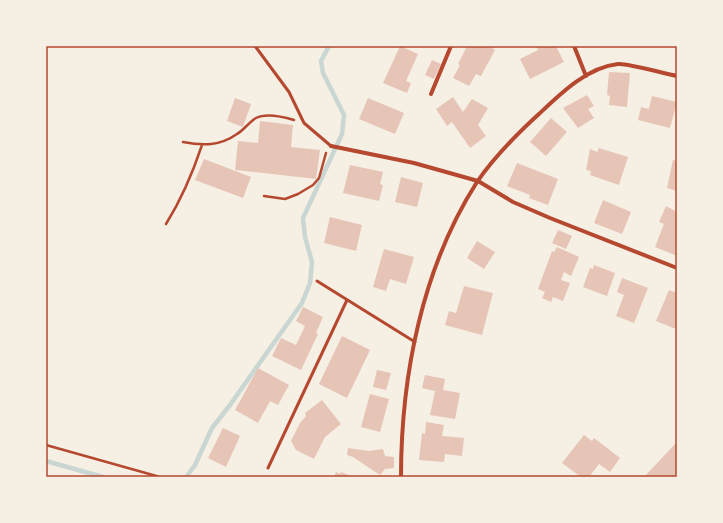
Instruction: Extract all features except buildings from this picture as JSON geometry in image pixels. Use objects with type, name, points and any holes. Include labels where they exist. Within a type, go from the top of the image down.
[{"type":"street","points":[[431,94],[451,46]]},
{"type":"street","points":[[574,46],[586,76]]},
{"type":"street","points":[[401,477],[405,402],[415,342],[437,260],[450,228],[478,181],[526,125],[555,98],[586,76],[603,67],[620,63],[677,76]]},
{"type":"street","points":[[332,147],[414,163],[478,181],[513,202],[677,268]]},
{"type":"lane","points":[[255,46],[289,92],[304,123],[332,147]]},
{"type":"lane","points":[[317,280],[415,342]]},
{"type":"lane","points":[[268,468],[347,300]]},
{"type":"path","points":[[183,142],[202,146],[221,142],[237,135],[257,118],[263,116],[291,119],[304,123]]},
{"type":"path","points":[[166,224],[196,162],[202,146]]},
{"type":"path","points":[[264,196],[286,199],[313,185],[319,178],[332,147]]},
{"type":"path","points":[[46,445],[160,477]]},
{"type":"waterway","points":[[186,477],[195,465],[212,428],[302,303],[310,283],[312,262],[305,237],[303,218],[342,134],[344,115],[323,73],[321,61],[329,46]]},
{"type":"waterway","points":[[46,461],[103,477]]}]
